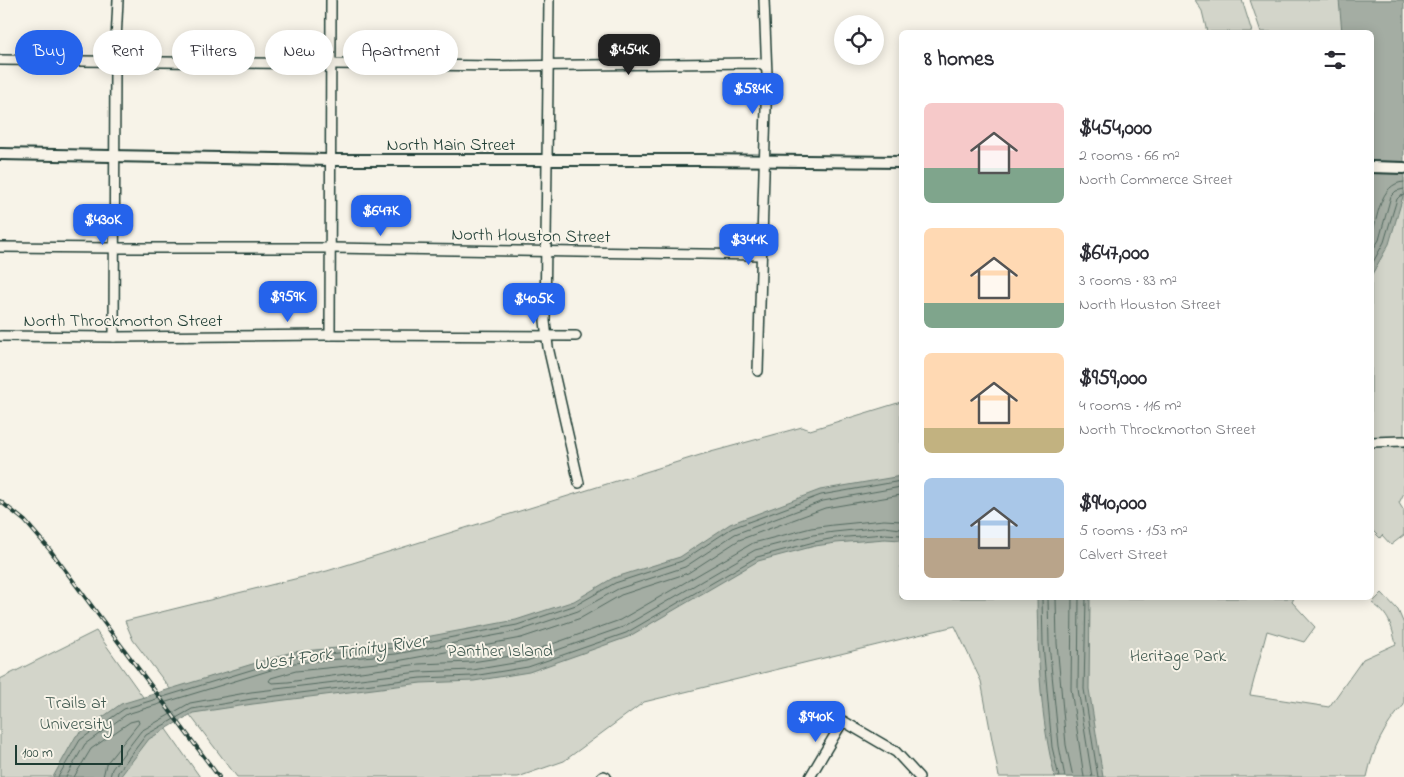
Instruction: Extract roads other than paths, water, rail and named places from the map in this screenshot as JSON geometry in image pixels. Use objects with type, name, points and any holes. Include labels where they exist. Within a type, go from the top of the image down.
[{"type":"main road","name":"North Main Street","points":[[0,154],[331,160],[899,162]]},
{"type":"main road","points":[[1374,167],[1404,168]]},
{"type":"street","points":[[117,30],[118,0]]},
{"type":"street","points":[[331,0],[331,30]]},
{"type":"street","points":[[548,0],[545,308],[547,336],[579,483]]},
{"type":"street","points":[[758,371],[767,75],[764,0]]},
{"type":"street","points":[[0,60],[93,62]]},
{"type":"street","points":[[162,62],[265,63]]},
{"type":"street","points":[[333,64],[548,65],[754,63],[761,64],[766,68]]},
{"type":"street","points":[[114,337],[115,75]]},
{"type":"street","points":[[330,335],[331,75]]},
{"type":"street","name":"North Houston Street","points":[[0,247],[331,248],[761,255]]},
{"type":"street","name":"North Throckmorton Street","points":[[0,336],[576,336]]},
{"type":"street","points":[[1374,442],[1404,442]]},
{"type":"street","points":[[810,777],[843,721],[896,752],[919,777]]},
{"type":"street","points":[[602,777],[606,777]]},
{"type":"water","points":[[1339,0],[1404,0],[1404,193],[1389,244],[1374,271],[1374,30],[1342,30]]},
{"type":"water","name":"West Fork Trinity River","points":[[899,476],[899,540],[885,539],[815,546],[758,561],[628,637],[529,672],[474,681],[421,683],[193,713],[149,739],[120,777],[53,777],[76,736],[121,704],[292,652],[394,643],[516,620],[574,601],[613,578],[680,557],[730,524],[820,490]]},
{"type":"water","points":[[1037,600],[1090,600],[1089,689],[1103,777],[1055,777],[1046,733],[1039,665]]},
{"type":"railway","points":[[0,501],[25,521],[50,550],[219,777]]},
{"type":"park label","name":"Panther Island","points":[[500,650]]},
{"type":"park label","name":"Heritage Park","points":[[1178,655]]},
{"type":"park label","name":"Trails at University","points":[[76,712]]}]
